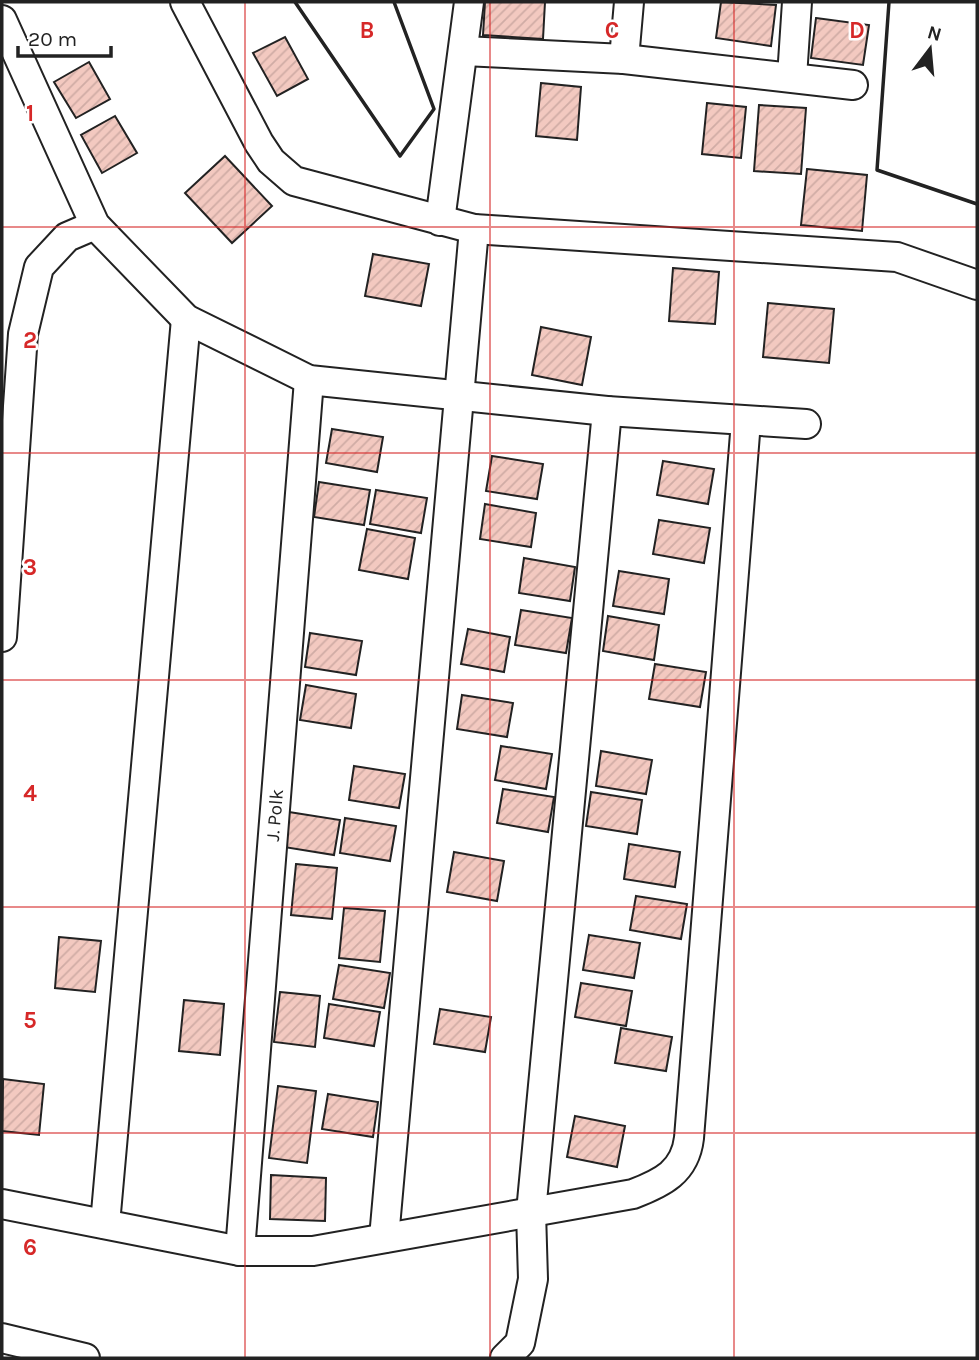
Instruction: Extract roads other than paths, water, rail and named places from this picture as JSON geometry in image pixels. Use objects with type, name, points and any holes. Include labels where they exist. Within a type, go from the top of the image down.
[{"type":"street","points":[[185,2],[271,161],[294,181],[474,229],[898,257],[977,285]]},
{"type":"street","points":[[440,221],[469,2]]},
{"type":"street","points":[[624,59],[629,2]]},
{"type":"street","points":[[792,77],[797,2]]},
{"type":"street","points":[[2,20],[95,225],[186,319],[309,380],[607,411],[806,424]]},
{"type":"street","points":[[464,51],[624,59],[853,85]]},
{"type":"street","points":[[2,637],[23,334],[40,267],[67,237],[95,225]]},
{"type":"street","points":[[384,1238],[474,229]]},
{"type":"street","points":[[105,1224],[186,319]]},
{"type":"street","name":"J. Polk","points":[[240,1251],[309,380]]},
{"type":"street","points":[[505,1358],[520,1343],[533,1279],[531,1212],[607,411]]},
{"type":"street","points":[[2,1204],[240,1251],[313,1251],[633,1194],[659,1184],[687,1156],[746,421]]},
{"type":"street","points":[[2,1338],[85,1358]]}]
